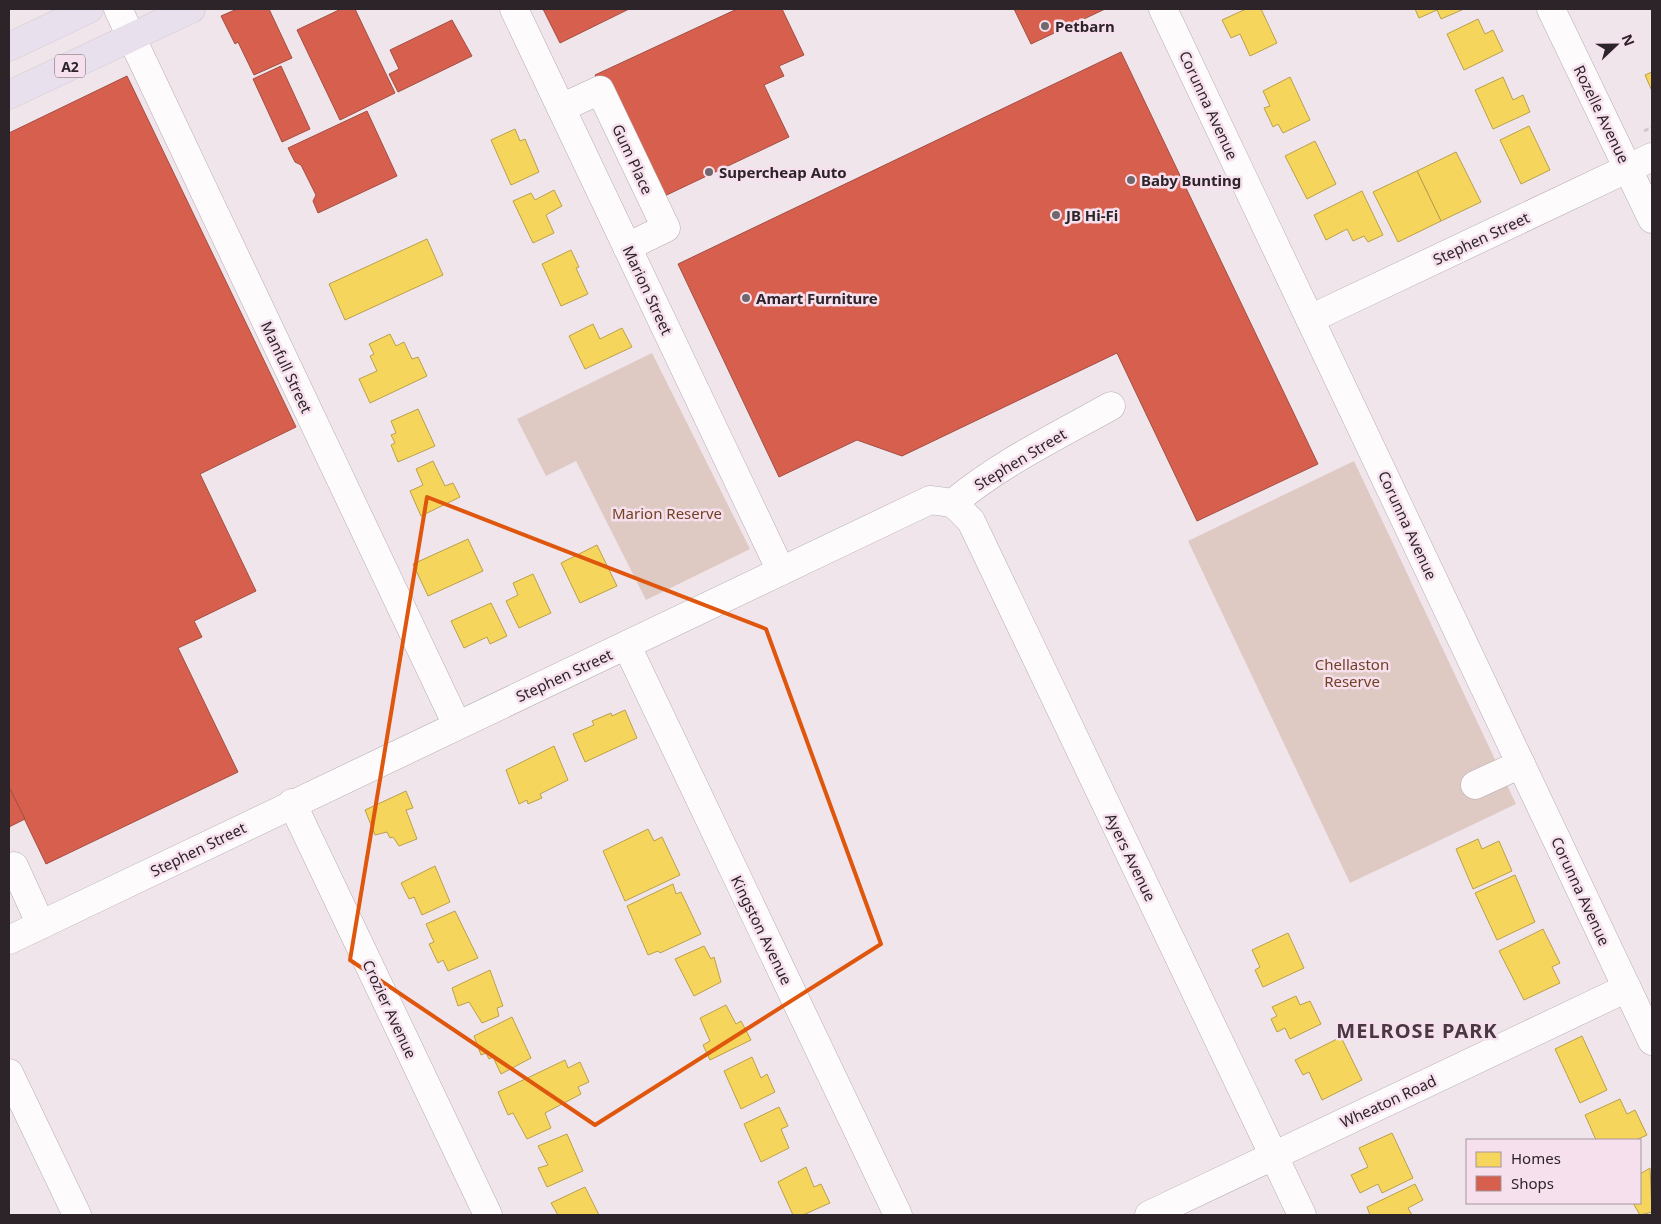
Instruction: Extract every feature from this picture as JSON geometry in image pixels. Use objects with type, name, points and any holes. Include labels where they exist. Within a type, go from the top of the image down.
[{"type":"highway","points":[[9,47],[90,9]]},
{"type":"highway","name":"A2","points":[[9,95],[191,9]]},
{"type":"street","name":"Manfull Street","points":[[118,9],[457,725]]},
{"type":"street","name":"Marion Street","points":[[514,9],[781,571]]},
{"type":"street","name":"Corunna Avenue","points":[[1163,9],[1521,764],[1637,992],[1652,1041]]},
{"type":"street","name":"Rozelle Avenue","points":[[1551,9],[1652,220]]},
{"type":"street","name":"Gum Place","points":[[561,108],[600,90],[666,228],[627,247]]},
{"type":"street","name":"Stephen Street","points":[[1310,319],[1652,157]]},
{"type":"street","name":"Stephen Street","points":[[9,940],[292,803],[627,646],[930,500],[953,503],[977,483],[1008,462],[1111,406]]},
{"type":"street","name":"Ayers Avenue","points":[[953,503],[971,521],[1302,1215]]},
{"type":"street","name":"Kingston Avenue","points":[[627,646],[898,1215]]},
{"type":"street","points":[[1475,785],[1521,764]]},
{"type":"street","name":"Crozier Avenue","points":[[292,803],[488,1215]]},
{"type":"street","points":[[9,869],[14,866],[41,925]]},
{"type":"street","name":"Wheaton Road","points":[[1149,1215],[1274,1156],[1637,992]]},
{"type":"street","points":[[9,1073],[77,1215]]},
{"type":"highlighted area","points":[[427,497],[766,629],[881,944],[595,1125],[350,960]]},
{"type":"green space","name":"Marion Reserve","points":[[652,353],[750,549],[646,600],[576,461],[546,476],[517,419]]},
{"type":"green space","name":"Chellaston Reserve","points":[[1354,461],[1516,804],[1350,883],[1188,541]]},
{"type":"building: Homes","points":[[1246,9],[1261,9],[1277,43],[1250,56],[1240,34],[1231,38],[1222,20]]},
{"type":"building: Homes","points":[[1415,9],[1464,9],[1441,19],[1437,10],[1419,18]]},
{"type":"building: Homes","points":[[1478,19],[1485,34],[1493,30],[1503,51],[1464,70],[1447,34]]},
{"type":"building: Homes","points":[[1652,72],[1652,91],[1645,75]]},
{"type":"building: Homes","points":[[1290,77],[1310,120],[1283,133],[1278,124],[1273,127],[1264,108],[1270,106],[1263,91]]},
{"type":"building: Homes","points":[[1503,77],[1513,100],[1523,95],[1530,112],[1493,129],[1475,90]]},
{"type":"building: Homes","points":[[1529,126],[1550,170],[1521,184],[1500,140]]},
{"type":"building: Homes","points":[[515,129],[520,141],[525,139],[539,172],[511,185],[491,140]]},
{"type":"building: Homes","points":[[1315,141],[1336,184],[1307,199],[1285,156]]},
{"type":"building: Homes","points":[[1456,152],[1481,202],[1441,221],[1417,171]]},
{"type":"building: Homes","points":[[1417,171],[1441,221],[1398,242],[1373,192]]},
{"type":"building: Homes","points":[[554,190],[562,206],[546,215],[554,233],[533,243],[513,201],[531,193],[535,200]]},
{"type":"building: Homes","points":[[1362,191],[1383,235],[1368,242],[1364,236],[1353,241],[1347,229],[1326,240],[1314,215]]},
{"type":"building: Homes","points":[[427,239],[443,275],[345,320],[329,284]]},
{"type":"building: Homes","points":[[571,250],[579,267],[576,268],[588,294],[561,306],[542,264]]},
{"type":"building: Homes","points":[[593,324],[600,339],[622,328],[632,347],[585,369],[569,336]]},
{"type":"building: Homes","points":[[390,334],[396,346],[404,342],[412,359],[418,357],[427,376],[370,403],[359,379],[377,371],[370,356],[374,354],[369,344]]},
{"type":"building: Homes","points":[[418,409],[435,446],[398,462],[391,445],[395,443],[391,435],[396,433],[391,421]]},
{"type":"building: Homes","points":[[433,461],[445,486],[453,483],[460,497],[421,516],[410,491],[423,485],[416,469]]},
{"type":"building: Homes","points":[[468,539],[483,571],[428,596],[413,564]]},
{"type":"building: Homes","points":[[597,545],[617,586],[580,603],[561,563]]},
{"type":"building: Homes","points":[[533,574],[551,613],[519,628],[506,601],[518,595],[513,583]]},
{"type":"building: Homes","points":[[491,603],[507,636],[490,644],[487,637],[464,648],[451,621]]},
{"type":"building: Homes","points":[[625,710],[637,738],[585,762],[573,734],[594,725],[592,721],[611,713],[612,716]]},
{"type":"building: Homes","points":[[554,746],[568,780],[540,794],[542,798],[528,804],[527,800],[519,804],[506,770]]},
{"type":"building: Homes","points":[[406,791],[413,808],[406,810],[417,839],[399,846],[393,837],[390,838],[387,832],[375,835],[365,810]]},
{"type":"building: Homes","points":[[648,829],[654,841],[662,837],[680,875],[625,901],[603,851]]},
{"type":"building: Homes","points":[[1478,839],[1482,849],[1499,841],[1512,871],[1473,889],[1456,849]]},
{"type":"building: Homes","points":[[435,866],[450,902],[422,915],[414,897],[409,899],[401,883]]},
{"type":"building: Homes","points":[[1515,875],[1535,922],[1497,940],[1475,893]]},
{"type":"building: Homes","points":[[673,884],[676,894],[681,892],[701,934],[660,953],[658,951],[648,955],[627,906]]},
{"type":"building: Homes","points":[[455,911],[478,958],[448,971],[443,960],[438,963],[429,944],[434,942],[426,924]]},
{"type":"building: Homes","points":[[1543,929],[1560,963],[1552,967],[1560,983],[1524,1000],[1499,951]]},
{"type":"building: Homes","points":[[1288,933],[1304,968],[1263,987],[1255,970],[1260,967],[1252,950]]},
{"type":"building: Homes","points":[[704,946],[711,959],[714,957],[721,982],[694,996],[675,959]]},
{"type":"building: Homes","points":[[490,970],[503,1006],[497,1008],[499,1016],[482,1023],[469,1002],[458,1006],[452,988]]},
{"type":"building: Homes","points":[[1296,996],[1300,1005],[1310,1001],[1321,1024],[1290,1039],[1285,1028],[1277,1032],[1271,1019],[1277,1016],[1272,1007]]},
{"type":"building: Homes","points":[[726,1005],[736,1024],[741,1021],[751,1040],[710,1060],[703,1045],[710,1041],[700,1018]]},
{"type":"building: Homes","points":[[512,1017],[531,1058],[501,1074],[493,1057],[489,1059],[486,1053],[481,1055],[474,1036]]},
{"type":"building: Homes","points":[[1582,1036],[1607,1090],[1580,1103],[1555,1049]]},
{"type":"building: Homes","points":[[1341,1037],[1362,1080],[1322,1100],[1309,1072],[1303,1075],[1295,1060]]},
{"type":"building: Homes","points":[[752,1057],[761,1078],[767,1074],[775,1092],[741,1109],[724,1071]]},
{"type":"building: Homes","points":[[565,1060],[568,1068],[580,1062],[589,1082],[578,1087],[581,1094],[545,1113],[551,1128],[527,1139],[513,1113],[508,1115],[498,1092]]},
{"type":"building: Homes","points":[[1620,1099],[1627,1114],[1635,1110],[1647,1135],[1638,1139],[1596,1139],[1585,1115]]},
{"type":"building: Homes","points":[[779,1107],[788,1126],[781,1129],[789,1148],[761,1162],[744,1124]]},
{"type":"building: Homes","points":[[1392,1133],[1413,1178],[1382,1193],[1378,1184],[1360,1193],[1351,1175],[1368,1167],[1359,1148]]},
{"type":"building: Homes","points":[[567,1134],[583,1171],[547,1187],[538,1168],[548,1165],[538,1146]]},
{"type":"building: Homes","points":[[806,1167],[814,1187],[821,1184],[830,1203],[803,1215],[793,1215],[778,1182]]},
{"type":"building: Homes","points":[[1650,1168],[1652,1212],[1640,1215],[1634,1204],[1641,1204],[1641,1173]]},
{"type":"building: Homes","points":[[1415,1184],[1423,1200],[1408,1208],[1412,1215],[1370,1215],[1367,1207]]},
{"type":"building: Homes","points":[[585,1187],[599,1215],[558,1215],[551,1203]]},
{"type":"building: Shops","points":[[237,9],[269,9],[292,58],[254,75],[238,42],[235,44],[221,16]]},
{"type":"building: Shops","points":[[341,9],[355,9],[395,93],[340,120],[297,30]]},
{"type":"building: Shops","points":[[543,9],[629,9],[560,43]]},
{"type":"building: Shops","points":[[737,9],[782,9],[804,55],[779,66],[784,76],[764,85],[789,137],[654,201],[595,75]]},
{"type":"building: Shops","name":"Petbarn","points":[[1014,9],[1105,9],[1031,44]]},
{"type":"building: Shops","points":[[452,20],[472,56],[398,92],[389,74],[399,69],[390,50]]},
{"type":"building: Shops","points":[[1121,52],[1318,464],[1197,521],[1117,353],[902,456],[857,440],[779,477],[678,264]]},
{"type":"building: Shops","points":[[281,66],[310,129],[282,142],[253,79]]},
{"type":"building: Shops","points":[[127,76],[296,427],[200,474],[256,591],[194,621],[202,637],[178,648],[238,772],[46,864],[9,787],[9,133]]},
{"type":"building: Shops","points":[[367,111],[397,176],[318,213],[313,201],[316,195],[301,165],[295,162],[288,148]]},
{"type":"building: Shops","points":[[9,787],[25,819],[9,827]]},
{"type":"place","name":"Petbarn","points":[[1045,26]]},
{"type":"place","name":"Supercheap Auto","points":[[709,172]]},
{"type":"place","name":"Baby Bunting","points":[[1131,180]]},
{"type":"place","name":"JB Hi-Fi","points":[[1056,215]]},
{"type":"place","name":"Amart Furniture","points":[[746,298]]},
{"type":"district","name":"MELROSE PARK","points":[[1417,1030]]}]
